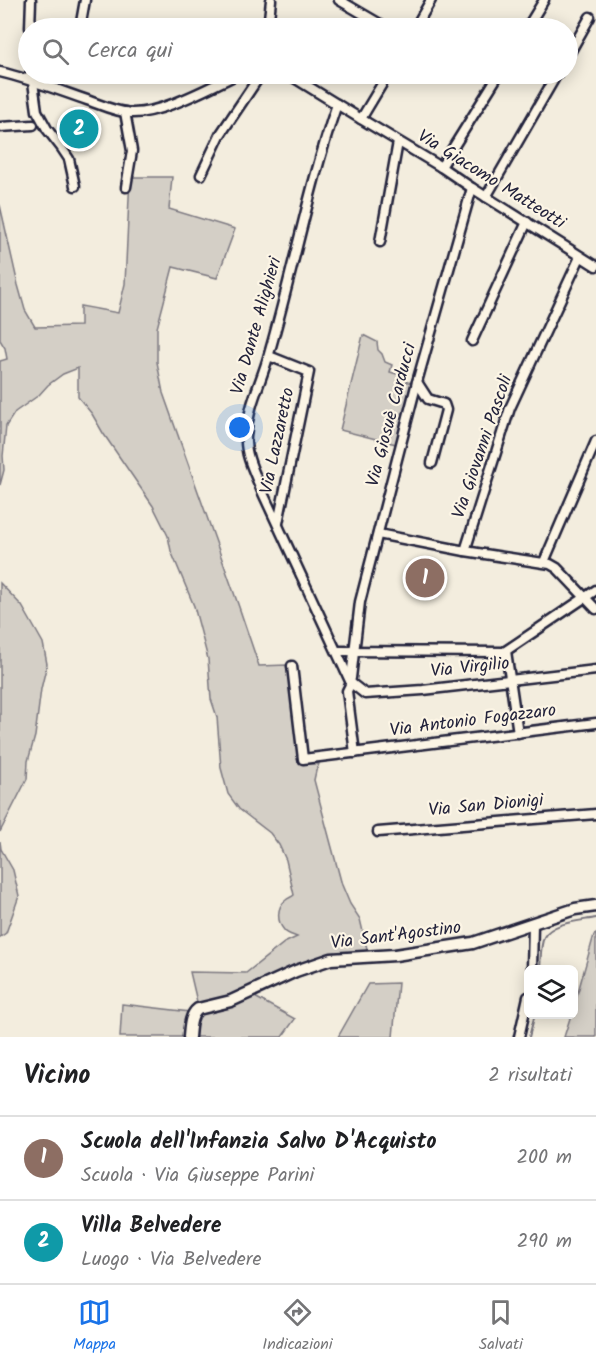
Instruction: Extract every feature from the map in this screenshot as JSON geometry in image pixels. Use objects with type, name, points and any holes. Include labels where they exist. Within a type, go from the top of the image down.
[{"type":"street","points":[[30,18],[31,0]]},
{"type":"street","points":[[82,18],[85,0]]},
{"type":"street","points":[[269,18],[271,0]]},
{"type":"street","points":[[339,0],[370,18]]},
{"type":"street","points":[[421,18],[431,0]]},
{"type":"street","points":[[533,18],[544,0]]},
{"type":"street","points":[[578,37],[590,17]]},
{"type":"street","points":[[0,72],[18,75]]},
{"type":"street","points":[[32,84],[37,111],[46,129],[69,159],[75,186]]},
{"type":"street","points":[[49,84],[125,112],[142,112],[164,106],[215,84]]},
{"type":"street","points":[[201,175],[220,135],[254,84]]},
{"type":"street","name":"Via Giacomo Matteotti","points":[[304,84],[441,167],[596,266]]},
{"type":"street","points":[[361,120],[382,84]]},
{"type":"street","points":[[441,167],[493,84]]},
{"type":"street","points":[[486,197],[551,84]]},
{"type":"street","name":"Via Dante Alighieri","points":[[337,104],[310,190],[269,356],[253,396],[246,439],[250,464],[351,682]]},
{"type":"street","points":[[125,112],[132,152],[126,187]]},
{"type":"street","points":[[0,127],[33,125]]},
{"type":"street","name":"Via Giacomo Matteotti","points":[[380,242],[398,142]]},
{"type":"street","name":"Via Giosuè Carducci","points":[[351,682],[360,602],[417,382],[472,188]]},
{"type":"street","points":[[472,341],[527,222]]},
{"type":"street","name":"Via Giovanni Pascoli","points":[[465,551],[510,408],[580,257]]},
{"type":"street","name":"Via Lazzaretto","points":[[269,356],[309,372],[278,524]]},
{"type":"street","points":[[417,382],[428,399],[444,404],[446,410],[432,463]]},
{"type":"street","points":[[543,562],[596,441]]},
{"type":"street","points":[[378,534],[550,564],[557,568],[596,609]]},
{"type":"street","points":[[338,651],[506,651],[596,590]]},
{"type":"street","points":[[506,651],[518,732]]},
{"type":"street","name":"Via Antonio Fogazzaro","points":[[292,666],[303,759],[596,723]]},
{"type":"street","name":"Via Virgilio","points":[[351,682],[365,694],[423,690],[596,670]]},
{"type":"street","points":[[351,682],[347,691],[355,753]]},
{"type":"street","name":"Via San Dionigi","points":[[378,832],[596,814]]},
{"type":"street","name":"Via Sant'Agostino","points":[[189,1037],[192,1017],[198,1009],[231,1001],[323,961],[336,958],[395,955],[473,943],[575,909],[596,906]]},
{"type":"street","points":[[532,965],[533,923]]},
{"type":"street","points":[[519,1037],[524,1015]]},
{"type":"shaded area","points":[[130,177],[172,177],[169,209],[235,229],[217,278],[173,267],[157,328],[157,362],[163,393],[259,666],[287,665],[300,760],[302,763],[319,764],[314,780],[342,885],[350,904],[360,919],[368,953],[346,954],[230,997],[198,1006],[190,972],[246,973],[284,943],[297,937],[285,931],[279,919],[280,907],[294,895],[286,860],[279,845],[270,833],[239,809],[228,794],[221,768],[217,717],[211,699],[208,659],[194,606],[171,551],[168,536],[153,506],[92,414],[78,397],[78,368],[63,374],[15,412],[6,426],[4,470],[0,485],[0,361],[7,359],[5,348],[0,340],[0,205],[25,310],[35,327],[80,326],[80,306],[118,313],[125,284]]},
{"type":"shaded area","points":[[363,335],[377,342],[378,350],[385,362],[392,365],[390,372],[400,375],[400,380],[412,383],[396,444],[340,430]]},
{"type":"shaded area","points":[[0,583],[22,606],[43,643],[47,664],[41,689],[35,736],[28,761],[27,779],[0,832]]},
{"type":"shaded area","points":[[0,841],[1,849],[13,870],[19,896],[6,933],[0,937]]},
{"type":"shaded area","points":[[596,934],[596,1037],[564,1037],[570,1019],[578,1019],[578,992]]},
{"type":"shaded area","points":[[398,983],[393,1037],[338,1037],[368,984]]},
{"type":"shaded area","points":[[253,996],[295,1019],[282,1037],[193,1037],[197,1016]]},
{"type":"shaded area","points":[[122,1004],[190,1012],[185,1037],[120,1037]]},
{"type":"waterway","points":[[540,965],[542,944],[548,932],[560,925],[596,918]]},
{"type":"waterway","points":[[529,1037],[534,1019]]},
{"type":"place","name":"Villa Belvedere","points":[[79,129]]},
{"type":"place","name":"Scuola dell'Infanzia Salvo D'Acquisto","points":[[425,578]]}]
